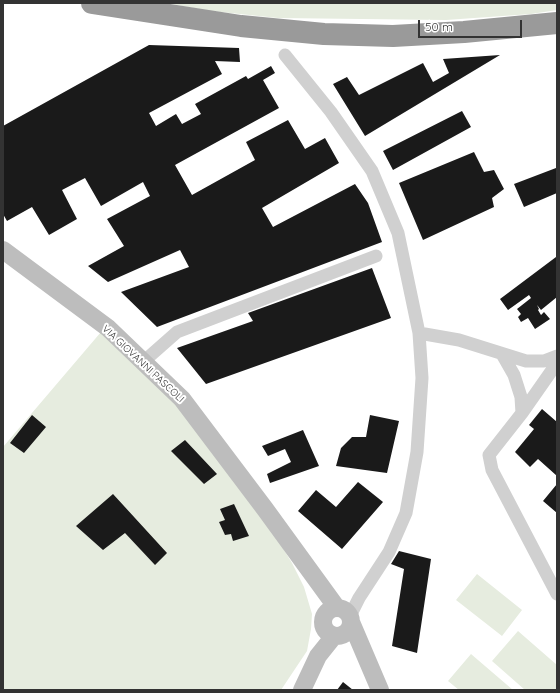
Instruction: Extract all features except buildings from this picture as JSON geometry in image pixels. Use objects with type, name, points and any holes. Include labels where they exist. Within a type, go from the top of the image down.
[{"type":"highway","points":[[92,3],[241,26],[324,34],[393,36],[464,32],[557,23]]},
{"type":"street","points":[[285,54],[332,112],[372,171],[398,233],[419,333],[422,378],[417,452],[406,513],[389,552],[359,598],[338,621],[318,656],[302,690]]},
{"type":"street","name":"VIA GIOVANNI PASCOLI","points":[[3,250],[108,328],[182,399],[302,560],[338,621],[370,666],[380,690]]},
{"type":"street","points":[[142,362],[177,332],[376,256]]},
{"type":"street","points":[[419,333],[459,340],[526,361],[544,361],[557,356]]},
{"type":"street","points":[[502,354],[514,375],[521,397],[522,413]]},
{"type":"street","points":[[557,363],[522,413],[489,454],[492,470],[557,594]]},
{"type":"shaded area","points":[[165,3],[557,3],[557,10],[531,14],[446,20],[278,18],[211,11]]},
{"type":"shaded area","points":[[101,332],[177,405],[259,509],[292,563],[304,587],[312,614],[311,629],[307,651],[281,690],[3,690],[3,447]]},
{"type":"shaded area","points":[[477,574],[522,610],[502,636],[456,600]]},
{"type":"shaded area","points":[[518,631],[557,665],[557,690],[525,690],[492,661]]},
{"type":"shaded area","points":[[471,654],[513,690],[459,690],[448,681]]}]
